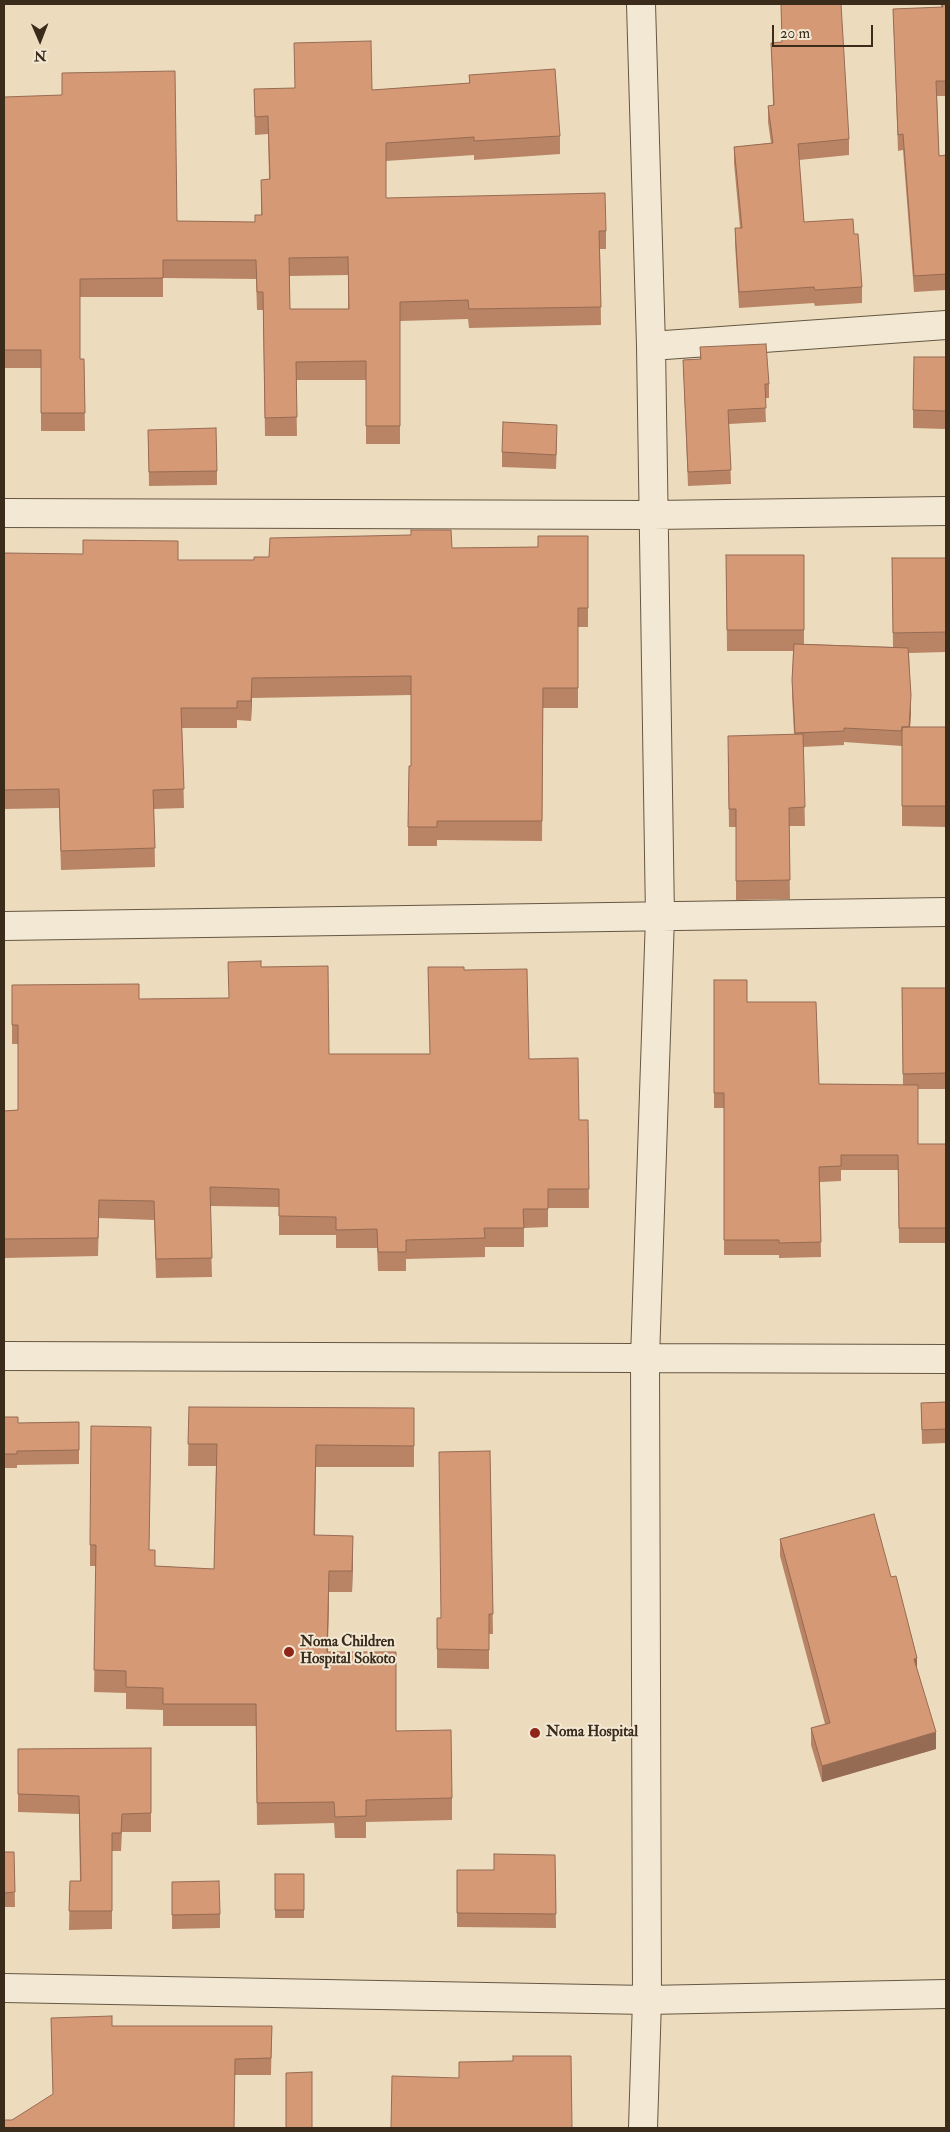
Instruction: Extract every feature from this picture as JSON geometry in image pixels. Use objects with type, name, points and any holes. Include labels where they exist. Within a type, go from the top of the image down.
[{"type":"street","points":[[641,4],[651,346],[660,917],[645,1358],[647,2000],[643,2128]]},
{"type":"street","points":[[651,346],[946,325]]},
{"type":"street","points":[[4,513],[653,515],[946,511]]},
{"type":"street","points":[[4,926],[946,912]]},
{"type":"street","points":[[4,1356],[946,1359]]},
{"type":"street","points":[[4,1988],[647,2000],[946,1994]]},
{"type":"building","points":[[781,4],[841,4],[849,139],[798,144],[804,222],[853,219],[854,234],[858,234],[862,287],[815,290],[814,287],[739,292],[735,228],[742,228],[734,147],[773,143],[768,106],[774,105],[771,43],[782,42]]},
{"type":"building","points":[[942,4],[946,4],[946,81],[936,81],[939,156],[946,155],[946,274],[914,276],[903,134],[898,135],[893,9],[943,7]]},
{"type":"building","points":[[371,41],[372,90],[470,83],[469,75],[555,69],[560,136],[474,141],[474,137],[386,143],[386,198],[605,193],[606,231],[599,231],[601,307],[469,309],[468,300],[400,302],[400,426],[366,426],[366,361],[296,362],[297,417],[265,418],[263,292],[257,292],[256,260],[163,260],[163,278],[80,279],[80,359],[84,359],[85,413],[41,413],[41,350],[4,350],[4,97],[62,95],[62,73],[175,71],[177,221],[255,222],[255,215],[262,215],[261,180],[270,179],[268,116],[255,117],[254,89],[295,88],[294,43]],"holes":[[[348,257],[349,309],[290,309],[289,258]]]},
{"type":"building","points":[[766,344],[769,384],[765,384],[766,408],[728,410],[731,470],[688,472],[683,360],[701,359],[700,347]]},
{"type":"building","points":[[914,357],[946,357],[946,411],[913,410]]},
{"type":"building","points":[[503,422],[557,425],[556,455],[502,452]]},
{"type":"building","points":[[216,428],[217,471],[149,472],[148,430]]},
{"type":"building","points":[[411,530],[451,530],[452,548],[538,547],[538,536],[588,536],[588,608],[578,608],[578,688],[543,688],[542,821],[437,821],[437,827],[408,827],[409,766],[411,766],[411,676],[252,678],[251,701],[237,701],[237,708],[181,708],[184,789],[153,790],[155,848],[61,851],[59,789],[4,790],[4,553],[83,554],[83,540],[178,541],[178,560],[254,560],[254,557],[269,557],[270,538],[411,535]]},
{"type":"building","points":[[726,555],[804,555],[804,630],[727,630]]},
{"type":"building","points":[[892,558],[946,558],[946,632],[893,633]]},
{"type":"building","points":[[794,644],[908,648],[911,695],[909,727],[902,727],[902,731],[844,728],[844,731],[795,733],[792,680]]},
{"type":"building","points":[[902,727],[946,727],[946,806],[902,806]]},
{"type":"building","points":[[803,734],[805,807],[789,808],[790,880],[736,881],[736,809],[729,809],[728,736]]},
{"type":"building","points":[[261,961],[261,967],[328,966],[329,1054],[430,1054],[428,967],[464,967],[464,970],[527,969],[529,1059],[578,1058],[579,1120],[588,1120],[589,1189],[548,1189],[548,1209],[523,1209],[524,1228],[484,1228],[485,1238],[406,1240],[406,1252],[378,1252],[377,1229],[336,1230],[336,1217],[279,1216],[279,1189],[210,1187],[212,1258],[156,1259],[154,1201],[99,1200],[98,1238],[4,1239],[4,1111],[18,1110],[18,1025],[12,1025],[12,985],[139,984],[139,999],[229,998],[228,962]]},
{"type":"building","points":[[714,980],[747,980],[747,1002],[816,1002],[819,1084],[918,1085],[918,1144],[946,1144],[946,1228],[899,1228],[898,1155],[841,1155],[841,1166],[819,1167],[821,1242],[779,1243],[779,1240],[724,1240],[724,1093],[714,1093]]},
{"type":"building","points":[[902,988],[946,988],[946,1073],[903,1074]]},
{"type":"building","points":[[946,1402],[946,1429],[922,1430],[921,1403]]},
{"type":"building","points":[[189,1407],[414,1408],[414,1446],[316,1445],[314,1535],[353,1536],[352,1571],[329,1571],[327,1652],[396,1652],[396,1731],[451,1730],[452,1798],[366,1800],[366,1816],[335,1817],[334,1802],[257,1803],[256,1704],[163,1704],[163,1688],[126,1687],[126,1671],[94,1670],[96,1545],[90,1545],[91,1426],[151,1427],[149,1550],[155,1550],[155,1566],[214,1569],[217,1444],[188,1444]]},
{"type":"building","points":[[4,1417],[18,1417],[18,1423],[79,1422],[79,1450],[17,1451],[17,1454],[4,1454]]},
{"type":"building","points":[[490,1451],[493,1614],[489,1614],[489,1650],[437,1649],[437,1618],[441,1618],[439,1452]]},
{"type":"building","points":[[874,1514],[891,1577],[896,1576],[917,1658],[914,1659],[936,1732],[822,1766],[811,1728],[830,1723],[780,1539]]},
{"type":"building","points":[[151,1748],[151,1813],[122,1814],[121,1833],[112,1833],[112,1911],[69,1911],[70,1881],[81,1881],[79,1796],[18,1794],[18,1749]]},
{"type":"building","points":[[4,1852],[14,1852],[15,1892],[4,1893]]},
{"type":"building","points":[[494,1854],[555,1855],[556,1914],[457,1913],[457,1870],[494,1870]]},
{"type":"building","points":[[275,1874],[304,1874],[304,1910],[275,1910]]},
{"type":"building","points":[[219,1881],[220,1914],[172,1915],[172,1882]]},
{"type":"building","points":[[112,2016],[112,2026],[272,2026],[271,2058],[235,2059],[234,2128],[4,2128],[4,2120],[12,2120],[53,2094],[51,2018]]},
{"type":"building","points":[[513,2056],[571,2056],[572,2128],[391,2128],[392,2076],[459,2078],[459,2062],[513,2061]]},
{"type":"building","points":[[312,2072],[312,2128],[286,2128],[286,2073]]},
{"type":"place","name":"Noma Children Hospital Sokoto","points":[[289,1652]]},
{"type":"place","name":"Noma Hospital","points":[[535,1733]]}]
